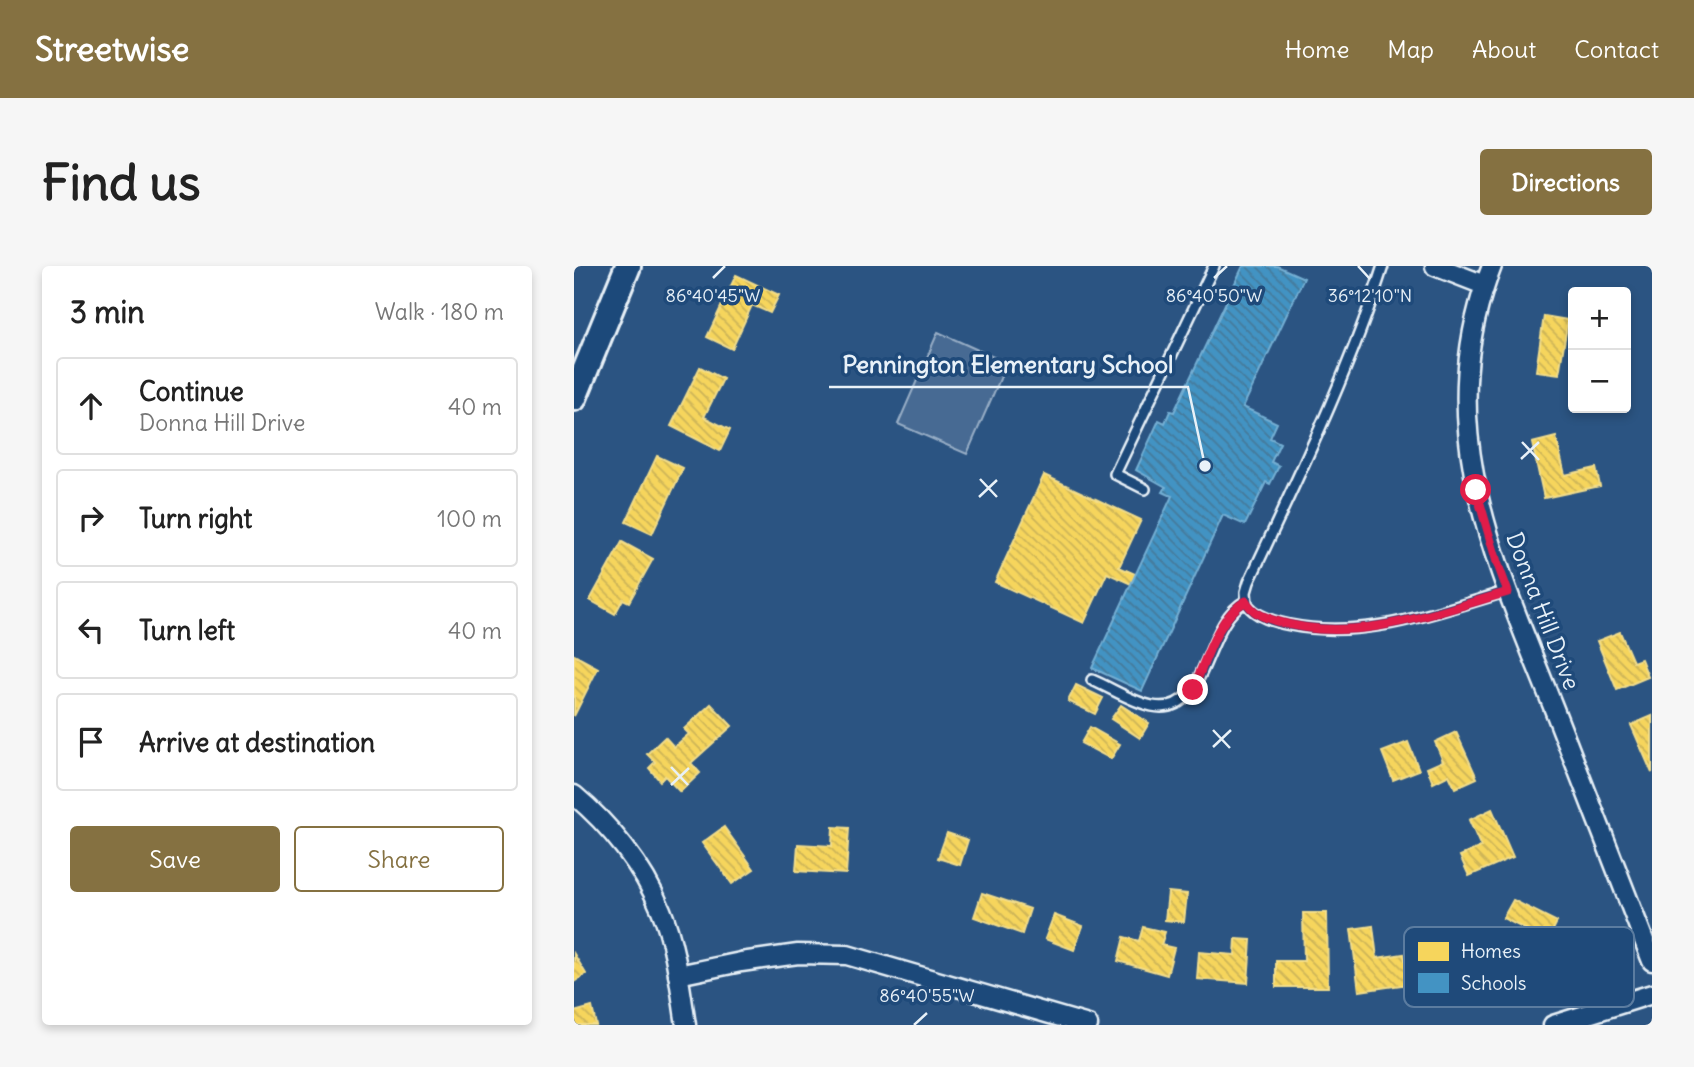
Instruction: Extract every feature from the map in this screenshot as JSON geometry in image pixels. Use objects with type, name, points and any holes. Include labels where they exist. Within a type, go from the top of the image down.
[{"type":"main road","points":[[574,398],[628,266]]},
{"type":"street","points":[[1435,266],[1484,285]]},
{"type":"street","name":"Donna Hill Drive","points":[[1492,266],[1484,285],[1472,332],[1467,403],[1468,443],[1476,490],[1485,526],[1508,592],[1652,961]]},
{"type":"street","points":[[574,795],[618,840],[641,873],[661,910],[678,975],[686,1025]]},
{"type":"street","points":[[678,975],[798,954],[847,955],[1087,1025]]},
{"type":"street","points":[[1634,1000],[1652,994]]},
{"type":"street","points":[[1553,1025],[1610,1007]]},
{"type":"lane","points":[[1145,489],[1115,474],[1213,266]]},
{"type":"lane","points":[[1383,266],[1325,419],[1249,582],[1246,601],[1252,610],[1269,619],[1310,629],[1336,630],[1382,625],[1508,592]]},
{"type":"lane","points":[[1092,680],[1149,705],[1166,706],[1181,701],[1193,690],[1224,622],[1234,609],[1246,601]]},
{"type":"shaded area","points":[[938,332],[1007,363],[967,454],[898,424]]},
{"type":"building: Homes","points":[[736,275],[779,295],[770,313],[752,305],[732,349],[707,337]]},
{"type":"building: Homes","points":[[1544,316],[1568,320],[1559,374],[1536,371]]},
{"type":"building: Homes","points":[[700,367],[723,379],[704,417],[730,430],[720,451],[671,426]]},
{"type":"building: Homes","points":[[1556,437],[1565,475],[1596,468],[1600,486],[1544,498],[1532,443]]},
{"type":"building: Homes","points":[[657,456],[683,468],[652,534],[626,522]]},
{"type":"building: Homes","points":[[1044,475],[1141,520],[1119,567],[1135,574],[1131,584],[1107,573],[1084,623],[995,582]]},
{"type":"building: Homes","points":[[622,542],[653,559],[629,602],[623,599],[615,614],[590,600]]},
{"type":"building: Homes","points":[[1620,632],[1633,662],[1641,659],[1648,677],[1617,690],[1597,641]]},
{"type":"building: Homes","points":[[574,655],[598,668],[574,716]]},
{"type":"building: Homes","points":[[1076,685],[1103,698],[1095,714],[1068,701]]},
{"type":"building: Homes","points":[[711,704],[732,726],[691,763],[700,773],[680,792],[665,776],[660,781],[649,768],[655,762],[647,754],[665,737],[674,747],[689,734],[684,729]]},
{"type":"building: Homes","points":[[1121,705],[1149,723],[1140,738],[1111,719]]},
{"type":"building: Homes","points":[[1652,716],[1652,773],[1631,725]]},
{"type":"building: Homes","points":[[1090,727],[1120,744],[1111,759],[1081,743]]},
{"type":"building: Homes","points":[[1456,732],[1477,778],[1455,788],[1449,775],[1433,783],[1427,768],[1443,761],[1435,742]]},
{"type":"building: Homes","points":[[1408,742],[1419,770],[1393,780],[1382,752]]},
{"type":"building: Homes","points":[[1492,809],[1513,857],[1469,876],[1460,856],[1481,847],[1469,820]]},
{"type":"building: Homes","points":[[724,827],[754,869],[732,884],[702,843]]},
{"type":"building: Homes","points":[[833,827],[849,828],[846,874],[796,871],[798,844],[832,846]]},
{"type":"building: Homes","points":[[947,833],[968,840],[960,865],[938,858]]},
{"type":"building: Homes","points":[[1168,892],[1187,894],[1184,922],[1165,920]]},
{"type":"building: Homes","points":[[982,893],[1030,909],[1022,934],[974,917]]},
{"type":"building: Homes","points":[[1513,900],[1557,922],[1554,927],[1521,927],[1503,918]]},
{"type":"building: Homes","points":[[1303,913],[1327,913],[1328,987],[1276,987],[1276,961],[1304,961]]},
{"type":"building: Homes","points":[[1054,915],[1083,926],[1074,950],[1045,939]]},
{"type":"building: Homes","points":[[1373,926],[1377,958],[1404,954],[1404,985],[1359,991],[1351,929]]},
{"type":"building: Homes","points":[[1143,927],[1165,932],[1161,945],[1174,948],[1167,975],[1118,961],[1124,937],[1139,941]]},
{"type":"building: Homes","points":[[1236,939],[1251,940],[1248,983],[1197,979],[1199,952],[1235,955]]},
{"type":"building: Homes","points":[[574,954],[586,974],[574,982]]},
{"type":"building: Homes","points":[[592,1007],[596,1025],[574,1025],[574,1012]]},
{"type":"building: Schools","points":[[1243,266],[1277,266],[1304,278],[1243,407],[1277,423],[1270,438],[1280,443],[1271,462],[1279,466],[1270,484],[1266,482],[1245,525],[1223,515],[1142,691],[1092,668],[1172,496],[1163,492],[1166,487],[1136,470],[1159,420],[1165,423],[1170,411],[1174,412]]},
{"type":"place","name":"Pennington Elementary School","points":[[1205,466]]},
{"type":"route","points":[[1193,690],[1228,615],[1246,601],[1252,610],[1269,619],[1310,629],[1336,630],[1382,625],[1508,592],[1485,526],[1476,490]]}]
